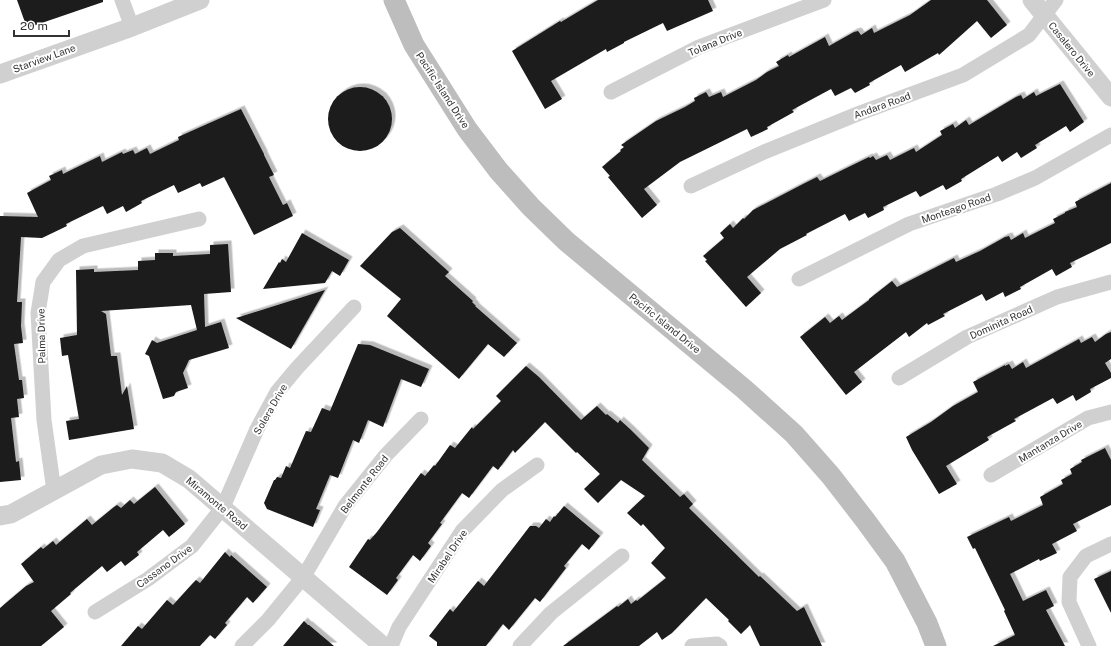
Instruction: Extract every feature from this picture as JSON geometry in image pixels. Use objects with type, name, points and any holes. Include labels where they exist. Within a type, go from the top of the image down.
[{"type":"main road","name":"Pacific Island Drive","points":[[394,0],[414,45],[467,129],[498,170],[531,207],[566,240],[744,389],[794,434],[831,476],[895,561],[927,623],[936,646]]},
{"type":"street","points":[[122,0],[132,27]]},
{"type":"street","name":"Starview Lane","points":[[0,74],[132,27],[200,0]]},
{"type":"street","name":"Tolana Drive","points":[[611,92],[699,47],[824,0]]},
{"type":"street","name":"Casalero Drive","points":[[1032,0],[1111,97]]},
{"type":"street","name":"Andara Road","points":[[692,186],[764,152],[860,113],[963,75],[1029,35],[1056,0]]},
{"type":"street","name":"Monteago Road","points":[[799,279],[909,224],[998,194],[1035,178],[1111,135]]},
{"type":"street","name":"Palma Drive","points":[[54,491],[44,420],[38,313],[43,282],[59,260],[83,246],[199,219]]},
{"type":"street","name":"Dominita Road","points":[[898,378],[974,334],[1057,297],[1111,282]]},
{"type":"street","name":"Solera Drive","points":[[222,508],[257,430],[277,392],[297,368],[354,307]]},
{"type":"street","name":"Mantanza Drive","points":[[991,476],[1088,418],[1111,412]]},
{"type":"street","name":"Belmonte Road","points":[[242,646],[268,620],[304,576],[345,506],[386,455],[421,419]]},
{"type":"street","name":"Miramonte Road","points":[[0,516],[11,514],[100,465],[132,459],[162,464],[189,479],[384,646]]},
{"type":"street","name":"Mirabel Drive","points":[[391,646],[399,628],[462,531],[502,490],[538,465]]},
{"type":"street","name":"Cassano Drive","points":[[95,612],[148,579],[192,546],[222,508]]},
{"type":"street","points":[[1089,646],[1069,602],[1070,577],[1086,556],[1111,544]]},
{"type":"street","points":[[520,646],[551,613],[622,556]]},
{"type":"street","points":[[692,646],[717,644],[720,646]]},
{"type":"building","points":[[17,0],[103,0],[103,2],[27,28]]},
{"type":"building","points":[[598,0],[708,0],[713,11],[667,31],[663,23],[607,52],[606,49],[551,81],[562,99],[545,109],[512,51],[560,21],[561,22]]},
{"type":"building","points":[[931,0],[987,0],[1007,25],[991,38],[977,21],[939,55],[938,53],[905,72],[901,65],[869,83],[870,85],[855,93],[851,88],[835,96],[831,89],[792,110],[794,112],[767,127],[768,129],[751,137],[747,129],[680,162],[644,189],[657,205],[642,218],[608,177],[610,176],[602,167],[621,151],[620,150],[624,147],[621,145],[656,121],[695,101],[694,98],[706,92],[709,97],[721,92],[723,97],[779,66],[776,62],[788,55],[789,57],[825,37],[829,46],[854,32],[858,31],[861,35],[872,28],[874,33],[910,15]]},
{"type":"building","points":[[1060,84],[1084,122],[1070,132],[1066,126],[1035,145],[1037,148],[1021,158],[1017,152],[1002,162],[998,156],[961,179],[962,181],[946,190],[943,185],[920,197],[916,191],[883,207],[884,210],[868,218],[865,213],[849,221],[845,214],[806,234],[807,235],[780,249],[747,277],[761,293],[746,307],[705,261],[707,260],[703,256],[724,238],[720,233],[730,224],[733,228],[753,210],[817,177],[820,181],[869,157],[870,158],[873,156],[876,160],[887,155],[890,160],[914,148],[916,152],[942,135],[940,131],[953,124],[955,128],[966,120],[969,125],[1016,97],[1021,95],[1023,99],[1034,92],[1036,96]]},
{"type":"building","points":[[360,87],[378,93],[386,101],[392,119],[386,137],[378,145],[360,151],[342,145],[334,137],[328,119],[334,101],[342,93]]},
{"type":"building","points":[[241,109],[274,175],[269,177],[283,205],[287,203],[293,216],[254,235],[224,177],[202,187],[200,183],[178,193],[174,185],[141,201],[142,203],[126,212],[123,206],[107,214],[103,206],[66,224],[67,226],[42,238],[21,237],[17,302],[22,302],[21,326],[23,343],[14,344],[19,380],[22,380],[24,398],[17,399],[19,417],[11,418],[16,462],[19,461],[21,480],[0,482],[0,216],[38,217],[27,193],[51,180],[49,176],[62,170],[63,174],[100,156],[102,162],[122,152],[123,154],[133,150],[135,154],[147,148],[150,154],[179,140],[178,137]]},
{"type":"building","points":[[1111,183],[1111,243],[1070,263],[1072,267],[1056,276],[1052,269],[1020,287],[1021,289],[1005,297],[1003,292],[986,301],[982,294],[943,314],[945,316],[928,325],[927,323],[909,337],[906,332],[854,372],[862,382],[846,395],[800,337],[825,317],[830,323],[839,316],[842,320],[892,281],[897,287],[954,258],[956,262],[1005,237],[1009,236],[1011,240],[1023,233],[1025,238],[1055,223],[1053,219],[1077,207],[1075,202]]},
{"type":"building","points":[[400,228],[449,272],[445,276],[473,301],[472,302],[475,306],[517,343],[504,357],[488,344],[459,379],[387,316],[401,299],[360,266],[392,232]]},
{"type":"building","points":[[302,233],[349,260],[340,276],[332,271],[325,283],[263,289],[279,262],[280,263],[282,259],[286,262]]},
{"type":"building","points":[[228,244],[231,292],[204,294],[205,327],[221,322],[229,348],[189,360],[183,373],[188,388],[176,392],[174,396],[163,399],[149,356],[145,354],[152,340],[157,343],[197,330],[191,305],[101,311],[106,314],[111,356],[117,356],[122,395],[127,386],[134,429],[69,440],[66,421],[79,419],[68,355],[62,356],[60,338],[77,335],[76,270],[94,269],[94,272],[138,270],[138,261],[155,260],[155,253],[173,253],[173,256],[210,254],[210,245]]},
{"type":"building","points":[[325,290],[291,349],[236,318]]},
{"type":"building","points":[[1111,332],[1111,359],[1105,363],[1111,373],[1111,378],[1090,389],[1091,392],[1076,401],[1073,395],[1057,404],[1053,398],[1014,419],[1016,421],[987,437],[989,440],[946,466],[957,484],[939,494],[912,450],[906,437],[931,422],[953,406],[978,392],[973,382],[1005,365],[1009,364],[1012,369],[1023,362],[1026,368],[1079,339],[1081,343],[1092,337],[1095,342]]},
{"type":"building","points":[[358,344],[370,345],[429,369],[421,387],[401,379],[383,427],[368,420],[359,443],[353,440],[338,478],[330,475],[316,509],[320,510],[313,527],[267,509],[264,503],[274,480],[277,477],[281,478],[286,466],[290,468],[306,431],[311,432],[322,408],[330,411]]},
{"type":"building","points":[[526,366],[539,377],[581,420],[597,406],[606,415],[607,414],[618,423],[620,420],[630,429],[649,448],[642,460],[680,497],[684,494],[693,504],[689,508],[759,577],[760,576],[797,611],[804,607],[822,646],[760,646],[750,625],[741,634],[706,598],[672,633],[662,640],[657,632],[639,646],[563,646],[617,606],[618,607],[628,599],[631,604],[636,600],[637,601],[666,578],[651,563],[665,548],[643,524],[641,526],[627,513],[645,496],[621,480],[598,503],[584,489],[600,474],[577,452],[576,453],[545,422],[515,453],[513,450],[498,470],[493,466],[469,498],[462,493],[440,523],[442,524],[428,543],[431,546],[420,561],[413,555],[396,578],[398,580],[387,595],[349,567],[368,539],[370,540],[377,532],[421,473],[425,476],[434,465],[435,466],[450,445],[455,448],[472,427],[473,429],[501,401],[496,396]]},
{"type":"building","points":[[1105,448],[1111,460],[1111,505],[1073,524],[1077,531],[1052,544],[1057,553],[1040,561],[1039,559],[1010,574],[1023,601],[1046,590],[1054,606],[1046,610],[1065,646],[993,646],[1015,635],[1004,611],[1005,610],[975,548],[973,549],[967,537],[1009,517],[1011,521],[1043,505],[1040,497],[1063,484],[1061,480],[1072,474],[1070,469],[1082,462],[1081,460]]},
{"type":"building","points":[[155,487],[185,524],[169,537],[163,530],[137,552],[139,555],[125,566],[121,561],[107,572],[102,566],[70,593],[71,594],[51,611],[64,627],[41,646],[0,646],[0,608],[26,586],[34,582],[21,564],[41,547],[43,549],[53,541],[56,545],[87,519],[92,525],[117,505],[121,508],[130,500],[134,504]]},
{"type":"building","points":[[564,506],[600,536],[589,550],[582,544],[564,566],[566,568],[540,602],[535,598],[509,630],[503,624],[486,646],[437,646],[437,642],[429,636],[450,609],[453,612],[478,581],[484,586],[530,526],[536,526],[539,528],[546,519],[550,522]]},
{"type":"building","points":[[225,552],[230,557],[231,555],[267,587],[253,603],[247,597],[225,623],[227,625],[215,639],[210,635],[200,646],[121,646],[138,626],[142,629],[167,600],[173,605],[196,580],[200,583]]},
{"type":"building","points":[[1111,571],[1111,613],[1094,579]]},
{"type":"building","points":[[304,621],[308,625],[334,646],[283,646]]}]
